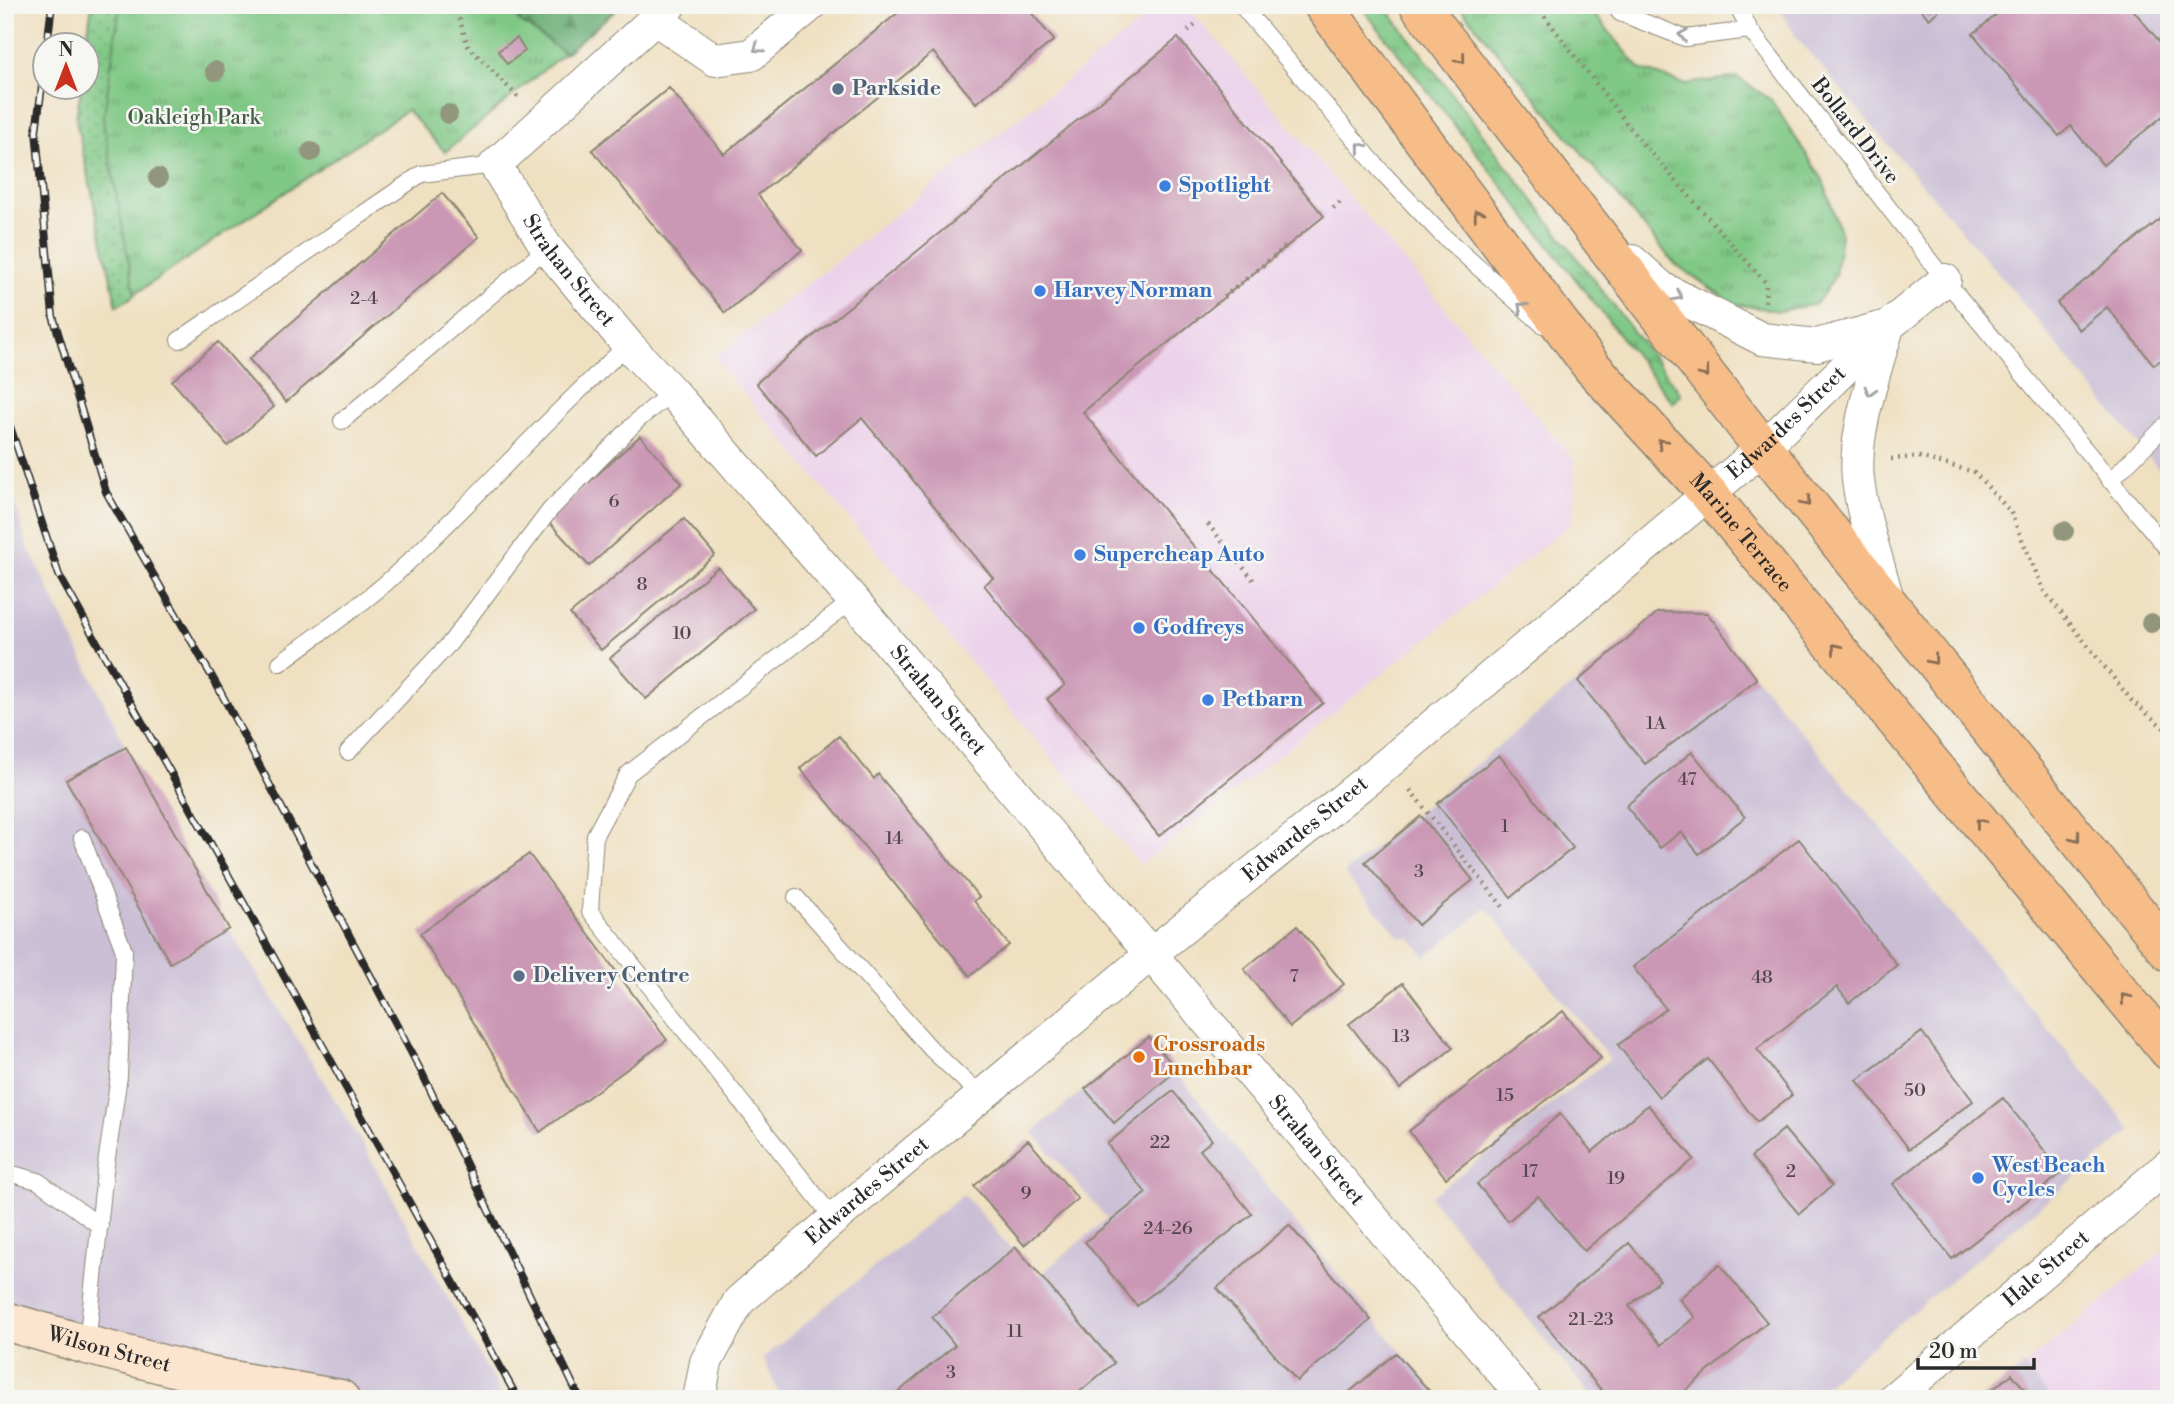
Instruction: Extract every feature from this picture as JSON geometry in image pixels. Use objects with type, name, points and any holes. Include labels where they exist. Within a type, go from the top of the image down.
[{"type":"highway","name":"Marine Terrace","points":[[1322,5],[1592,367],[1708,494],[2169,1051]]},
{"type":"highway","points":[[1419,5],[1763,448],[2169,952]]},
{"type":"street","points":[[495,165],[662,12],[715,60],[751,55],[811,5]]},
{"type":"street","name":"Strahan Street","points":[[495,165],[547,248],[628,345],[853,600],[1525,1399]]},
{"type":"street","points":[[1588,223],[1662,288],[1762,339],[1817,345],[1889,326]]},
{"type":"street","name":"Edwardes Street","points":[[699,1399],[706,1362],[739,1301],[1151,954],[1388,763],[1763,448],[1889,326],[1945,280]]},
{"type":"street","points":[[1889,326],[1868,397],[1860,441],[1858,477],[1863,507],[1890,607]]},
{"type":"street","name":"Hale Street","points":[[1893,1399],[2169,1165]]},
{"type":"street","name":"Wilson Street","points":[[5,1321],[209,1376],[340,1399]]},
{"type":"lane","points":[[1241,5],[1381,171],[1441,234],[1592,367]]},
{"type":"lane","points":[[1614,5],[1620,13],[1685,38],[1750,30]]},
{"type":"lane","name":"Bollard Drive","points":[[1737,5],[1750,30],[1945,280],[2169,551]]},
{"type":"lane","points":[[179,340],[422,174],[495,165]]},
{"type":"lane","points":[[342,421],[547,248]]},
{"type":"lane","points":[[280,663],[385,584],[460,512],[578,389],[628,345]]},
{"type":"lane","points":[[348,752],[450,643],[550,510],[639,419],[672,392]]},
{"type":"lane","points":[[2110,481],[2169,422]]},
{"type":"lane","points":[[834,1219],[590,911],[595,835],[628,774],[853,600]]},
{"type":"lane","points":[[82,838],[124,951],[119,1076],[87,1345]]},
{"type":"lane","points":[[796,897],[932,1050],[981,1096]]},
{"type":"lane","points":[[5,1172],[38,1181],[100,1226]]},
{"type":"path","points":[[455,5],[468,46],[514,93],[539,124]]},
{"type":"path","points":[[1188,31],[1198,23]]},
{"type":"path","points":[[1333,208],[1343,200]]},
{"type":"path","points":[[1224,297],[1289,244]]},
{"type":"path","points":[[1208,524],[1255,582]]},
{"type":"path","points":[[1388,763],[1503,907]]},
{"type":"shaded area","points":[[1162,5],[1186,5],[1575,461],[1571,524],[1141,865],[714,358]]},
{"type":"shaded area","points":[[1778,5],[2169,5],[2169,482],[2009,286],[1796,37]]},
{"type":"shaded area","points":[[5,466],[26,543],[126,747],[229,929],[360,1140],[504,1399],[340,1399],[5,1321]]},
{"type":"shaded area","points":[[1658,612],[1707,613],[1757,679],[2132,1130],[1808,1399],[1593,1399],[1430,1197],[1610,1059],[1487,908],[1425,957],[1411,938],[1400,937],[1344,873]]},
{"type":"shaded area","points":[[1149,1037],[1292,1219],[1440,1399],[782,1399],[763,1358],[963,1194],[1037,1278],[1107,1218],[1032,1132]]},
{"type":"shaded area","points":[[2169,1246],[2169,1399],[2051,1399],[2024,1366]]},
{"type":"shaded area","points":[[2024,1366],[2051,1399],[1983,1399]]},
{"type":"green space","name":"Oakleigh Park","points":[[92,5],[622,5],[445,152],[407,110],[117,306],[76,120],[79,102],[102,102],[102,32],[88,32]]},
{"type":"green space","points":[[92,5],[120,5],[103,121],[135,295],[117,306],[76,120],[79,102],[102,102],[102,32],[88,32]]},
{"type":"green space","points":[[527,5],[622,5],[565,53],[518,20]]},
{"type":"green space","points":[[1360,5],[1384,5],[1681,394],[1673,403]]},
{"type":"green space","points":[[1458,5],[1587,5],[1640,69],[1685,84],[1737,77],[1771,100],[1823,180],[1841,235],[1835,276],[1816,304],[1779,311],[1734,304],[1675,264]]},
{"type":"building","points":[[895,5],[1025,5],[1054,40],[976,103],[933,52],[758,195],[802,250],[725,313],[592,150],[669,88],[724,154],[900,11]]},
{"type":"building","points":[[1917,5],[1945,5],[1929,19]]},
{"type":"building","points":[[2008,5],[2129,5],[2169,53],[2169,111],[2103,165],[2071,126],[2059,136],[1973,34]]},
{"type":"building","points":[[517,38],[525,51],[507,64],[498,51]]},
{"type":"building","points":[[1178,38],[1324,216],[1083,412],[1323,703],[1159,836],[1047,699],[1065,685],[984,585],[993,578],[862,418],[816,456],[756,383]]},
{"type":"building","points":[[442,193],[479,237],[286,402],[249,359]]},
{"type":"building","points":[[2169,212],[2169,354],[2154,365],[2107,307],[2079,330],[2057,303]]},
{"type":"building","points":[[218,342],[274,407],[228,446],[172,381]]},
{"type":"building","points":[[640,436],[682,483],[589,566],[547,520]]},
{"type":"building","points":[[684,519],[715,555],[601,650],[570,614]]},
{"type":"building","points":[[718,567],[754,609],[646,699],[610,658]]},
{"type":"building","points":[[1658,612],[1707,613],[1757,679],[1645,764],[1578,681]]},
{"type":"building","points":[[839,736],[874,779],[878,774],[979,897],[974,901],[1009,945],[970,976],[800,768]]},
{"type":"building","points":[[126,747],[229,929],[170,963],[66,780]]},
{"type":"building","points":[[1692,752],[1745,817],[1699,854],[1681,832],[1660,848],[1626,806]]},
{"type":"building","points":[[1499,755],[1573,848],[1511,897],[1437,804]]},
{"type":"building","points":[[1421,816],[1473,880],[1418,925],[1365,862]]},
{"type":"building","points":[[1799,839],[1897,965],[1849,1003],[1837,987],[1757,1049],[1792,1095],[1757,1122],[1708,1059],[1659,1097],[1618,1045],[1666,1009],[1633,967]]},
{"type":"building","points":[[529,854],[667,1040],[540,1132],[420,934]]},
{"type":"building","points":[[1297,926],[1344,984],[1290,1027],[1244,969]]},
{"type":"building","points":[[1403,983],[1453,1048],[1400,1089],[1349,1024]]},
{"type":"building","points":[[1563,1011],[1601,1058],[1446,1178],[1409,1131]]},
{"type":"building","points":[[1922,1032],[1973,1101],[1909,1149],[1857,1080]]},
{"type":"building","points":[[1149,1037],[1177,1070],[1114,1123],[1085,1089]]},
{"type":"building","points":[[1173,1091],[1212,1140],[1200,1150],[1252,1214],[1137,1306],[1085,1242],[1146,1193],[1107,1144]]},
{"type":"building","name":"West Beach Cycles","points":[[2003,1098],[2062,1173],[1952,1259],[1893,1184]]},
{"type":"building","points":[[1648,1105],[1694,1159],[1584,1251],[1538,1196],[1508,1221],[1477,1184],[1560,1114],[1592,1152]]},
{"type":"building","points":[[1784,1129],[1832,1186],[1799,1214],[1751,1157]]},
{"type":"building","points":[[1028,1140],[1078,1199],[1024,1245],[974,1186]]},
{"type":"building","points":[[1289,1225],[1371,1320],[1297,1381],[1217,1288]]},
{"type":"building","points":[[1629,1243],[1660,1280],[1629,1306],[1661,1345],[1695,1317],[1679,1299],[1719,1264],[1767,1322],[1675,1399],[1609,1399],[1539,1317]]},
{"type":"building","points":[[1016,1247],[1114,1363],[1071,1399],[890,1399],[955,1345],[932,1317]]},
{"type":"building","points":[[1396,1353],[1431,1393],[1424,1399],[1341,1399]]},
{"type":"building","points":[[2012,1374],[2033,1399],[1981,1399],[1987,1394]]},
{"type":"railway","points":[[49,32],[52,5]]},
{"type":"railway","points":[[40,102],[36,131],[53,316],[106,492],[219,689],[422,1073],[580,1399]]},
{"type":"railway","points":[[5,411],[59,575],[518,1399]]},
{"type":"place","name":"Parkside","points":[[838,89]]},
{"type":"place","name":"Spotlight","points":[[1165,186]]},
{"type":"place","name":"Harvey Norman","points":[[1040,291]]},
{"type":"place","name":"Supercheap Auto","points":[[1080,555]]},
{"type":"place","name":"Godfreys","points":[[1139,628]]},
{"type":"place","name":"Petbarn","points":[[1208,700]]},
{"type":"place","name":"Delivery Centre","points":[[519,976]]},
{"type":"place","name":"Crossroads Lunchbar","points":[[1139,1057]]},
{"type":"place","name":"West Beach Cycles","points":[[1978,1178]]}]
